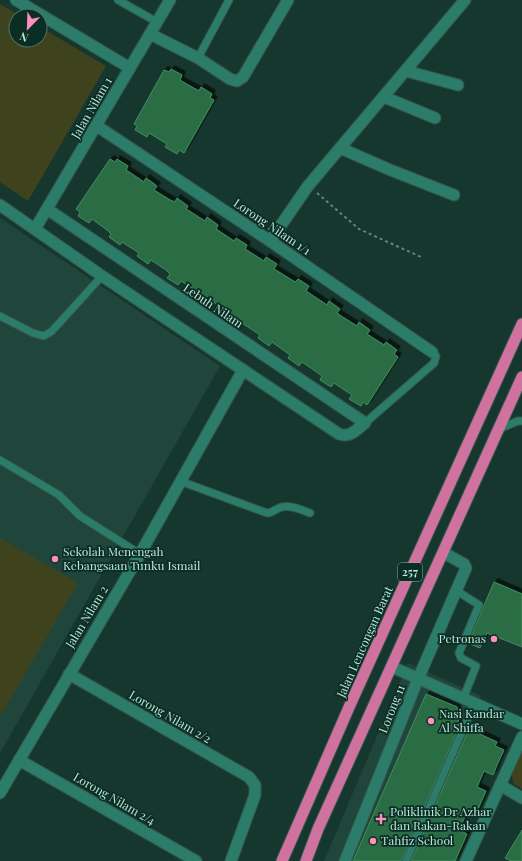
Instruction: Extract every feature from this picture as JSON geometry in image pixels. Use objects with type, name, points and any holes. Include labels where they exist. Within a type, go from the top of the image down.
[{"type":"highway","name":"Jalan Lencongan Barat","points":[[282,861],[350,705],[522,324]]},
{"type":"highway","name":"257","points":[[306,861],[321,822],[444,553],[522,377]]},
{"type":"street","points":[[16,0],[130,68]]},
{"type":"street","name":"Jalan Nilam 1","points":[[35,229],[170,0]]},
{"type":"street","points":[[150,34],[198,58],[230,79],[237,81],[243,77],[288,0]]},
{"type":"street","points":[[270,241],[308,186],[465,0]]},
{"type":"street","points":[[406,71],[458,85]]},
{"type":"street","points":[[384,97],[435,118]]},
{"type":"street","name":"Lorong Nilam 1/1","points":[[97,126],[270,241],[432,352]]},
{"type":"street","points":[[340,148],[454,195]]},
{"type":"street","points":[[0,205],[102,276],[339,434],[344,436],[350,435],[365,423]]},
{"type":"street","name":"Lebuh Nilam","points":[[47,209],[365,423]]},
{"type":"street","name":"Jalan Nilam 2","points":[[0,793],[140,554],[243,370]]},
{"type":"street","name":"Lorong 11","points":[[345,861],[418,679],[457,592],[466,568],[464,564],[444,553]]},
{"type":"street","points":[[392,667],[522,724]]},
{"type":"street","name":"Lorong Nilam 2/2","points":[[69,674],[249,777],[255,785],[255,795],[231,861]]},
{"type":"street","points":[[466,861],[522,737]]},
{"type":"street","name":"Lorong Nilam 2/4","points":[[19,760],[196,861]]},
{"type":"street","points":[[500,785],[522,798]]},
{"type":"lane","points":[[118,0],[157,22]]},
{"type":"lane","points":[[198,58],[229,0]]},
{"type":"lane","points":[[0,316],[33,333],[44,336],[52,331],[102,276]]},
{"type":"lane","points":[[365,423],[434,364],[436,356],[432,352]]},
{"type":"lane","points":[[499,429],[518,421],[522,421]]},
{"type":"lane","points":[[0,460],[59,495],[80,516],[140,554]]},
{"type":"lane","points":[[180,481],[270,513],[281,507],[289,507],[310,513]]},
{"type":"lane","points":[[457,592],[479,604],[459,653],[460,658],[476,666],[463,699]]},
{"type":"lane","points":[[406,861],[474,704]]},
{"type":"path","points":[[308,186],[359,228],[420,257]]},
{"type":"shaded area","points":[[0,4],[8,9],[8,48],[48,48],[48,32],[106,66],[28,201],[0,182]]},
{"type":"shaded area","name":"Sekolah Menengah Kebangsaan Tunku Ismail","points":[[0,218],[220,366],[0,753]]},
{"type":"shaded area","points":[[0,538],[78,583],[0,717]]},
{"type":"shaded area","points":[[408,663],[481,696],[411,861],[324,861]]},
{"type":"shaded area","points":[[522,752],[522,789],[514,784],[511,773]]},
{"type":"building","points":[[171,69],[182,75],[180,80],[183,82],[199,91],[201,87],[212,94],[210,98],[214,100],[184,153],[179,150],[177,154],[165,147],[167,144],[149,133],[147,137],[135,130],[137,126],[134,124],[164,70],[169,72]]},
{"type":"building","points":[[110,159],[115,162],[117,159],[128,166],[126,170],[144,182],[146,178],[157,186],[154,190],[175,202],[177,198],[188,206],[186,209],[205,221],[207,217],[218,225],[216,229],[234,241],[236,238],[247,245],[245,249],[264,261],[266,257],[277,264],[274,269],[295,282],[298,279],[309,286],[306,291],[327,305],[329,301],[340,309],[337,313],[341,316],[357,326],[359,322],[370,330],[367,334],[384,345],[386,342],[397,350],[394,354],[398,357],[367,405],[363,402],[361,406],[349,399],[352,395],[334,383],[331,387],[320,380],[322,376],[302,362],[299,366],[288,358],[290,355],[272,342],[269,346],[258,338],[260,335],[242,323],[239,326],[228,319],[230,315],[226,312],[227,311],[212,301],[209,305],[198,298],[201,294],[181,281],[178,285],[167,278],[170,274],[166,270],[151,260],[148,264],[137,256],[139,253],[122,242],[120,245],[109,237],[111,234],[107,230],[92,219],[89,223],[78,216],[80,212],[76,209]]},
{"type":"building","points":[[494,582],[522,594],[522,647],[487,633],[480,648],[468,643]]},
{"type":"building","points":[[426,694],[457,707],[459,727],[401,861],[353,861]]},
{"type":"building","points":[[468,731],[472,733],[473,731],[497,742],[495,746],[504,750],[493,775],[484,771],[477,787],[486,791],[475,816],[467,812],[459,830],[467,834],[455,861],[411,861]]},
{"type":"building","points":[[522,830],[522,861],[511,861],[505,858]]},
{"type":"place","name":"Sekolah Menengah Kebangsaan Tunku Ismail","points":[[55,559]]},
{"type":"place","name":"Petronas","points":[[494,639]]},
{"type":"place","name":"Nasi Kandar Al Shiffa","points":[[431,721]]},
{"type":"place","name":"Poliklinik Dr Azhar dan Rakan-Rakan","points":[[381,819]]},
{"type":"place","name":"Tahfiz School","points":[[373,841]]}]
